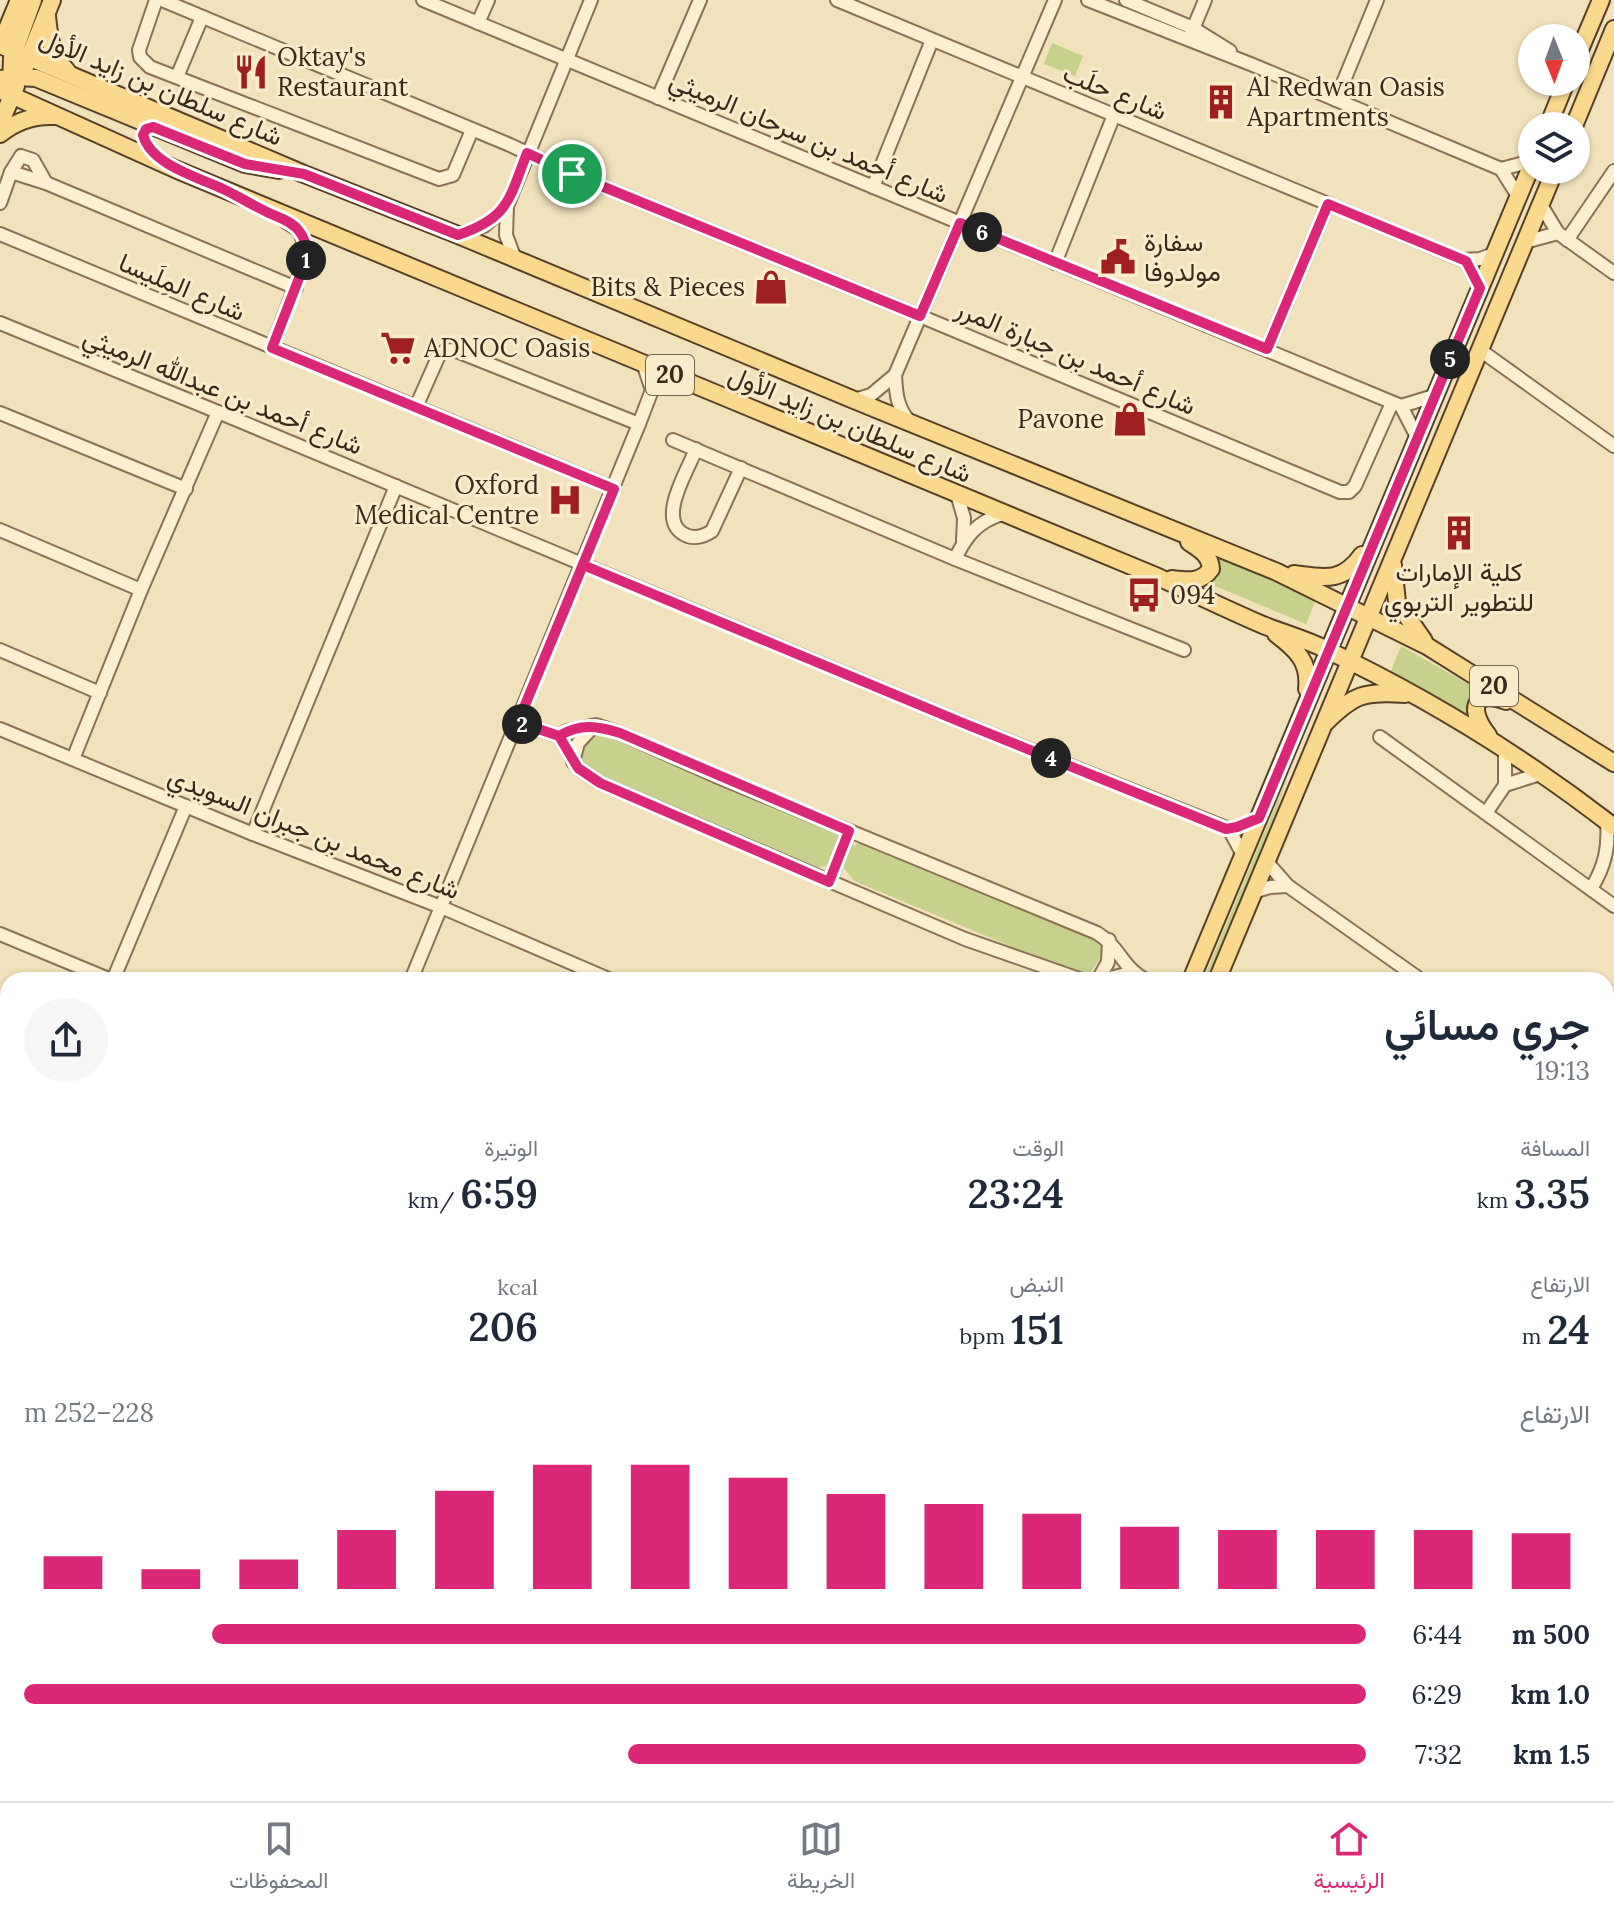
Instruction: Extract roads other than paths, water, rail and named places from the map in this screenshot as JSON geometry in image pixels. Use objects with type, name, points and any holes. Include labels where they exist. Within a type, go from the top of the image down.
[{"type":"main road","points":[[0,13],[18,0]]},
{"type":"main road","points":[[0,124],[18,0]]},
{"type":"main road","points":[[7,67],[33,0]]},
{"type":"main road","points":[[1590,26],[1601,0]]},
{"type":"main road","points":[[7,67],[50,7]]},
{"type":"main road","points":[[50,7],[52,50],[68,72]]},
{"type":"main road","points":[[1580,112],[1614,29]]},
{"type":"main road","points":[[7,67],[245,164],[304,174]]},
{"type":"main road","name":"شارع سلطان بن زايد الأول","points":[[7,67],[68,72],[304,174],[1277,572],[1370,615],[1427,646],[1614,763]]},
{"type":"main road","name":"شارع سلطان بن زايد الأول","points":[[7,67],[63,118],[175,169],[1329,651],[1415,695],[1499,745],[1543,773],[1610,824]]},
{"type":"main road","points":[[0,134],[34,116],[63,118]]},
{"type":"main road","points":[[153,127],[146,129],[143,135],[145,141],[175,169]]},
{"type":"main road","points":[[1192,972],[1523,184]]},
{"type":"main road","points":[[1220,972],[1549,184]]},
{"type":"main road","points":[[1156,521],[1205,553],[1211,569],[1205,577],[1195,580],[1158,577]]},
{"type":"main road","points":[[1277,572],[1326,578],[1339,576],[1353,567],[1378,530]]},
{"type":"main road","points":[[1392,560],[1397,602],[1427,646]]},
{"type":"main road","points":[[1265,626],[1299,653],[1307,665],[1305,705]]},
{"type":"main road","points":[[1322,725],[1344,704],[1359,695],[1375,692],[1415,695]]},
{"type":"main road","points":[[1499,745],[1475,718],[1479,700],[1496,697],[1537,713]]},
{"type":"street","name":"شارع أحمد بن جبارة المرر","points":[[159,0],[1340,492],[1349,492],[1355,486],[1397,404]]},
{"type":"street","points":[[159,0],[140,44],[140,57],[150,67],[439,179],[453,175],[472,130]]},
{"type":"street","name":"شارع أحمد بن سرحان الرميثي","points":[[423,0],[1397,404]]},
{"type":"street","points":[[478,23],[488,0]]},
{"type":"street","points":[[515,259],[506,235],[507,206],[591,0]]},
{"type":"street","points":[[658,98],[700,0]]},
{"type":"street","name":"شارع حلَب","points":[[837,0],[1466,261]]},
{"type":"street","points":[[914,425],[903,415],[897,402],[895,375],[1055,0]]},
{"type":"street","points":[[1088,0],[1501,169],[1518,196]]},
{"type":"street","points":[[1126,0],[1193,28],[1253,65]]},
{"type":"street","points":[[1188,41],[1205,0]]},
{"type":"street","points":[[1336,100],[1377,0]]},
{"type":"street","points":[[177,77],[202,17]]},
{"type":"street","points":[[873,187],[932,40]]},
{"type":"street","points":[[1055,263],[1114,115]]},
{"type":"street","points":[[0,203],[11,172],[21,156],[29,156],[46,183]]},
{"type":"street","points":[[1501,169],[1518,165]]},
{"type":"street","points":[[1525,242],[1562,237],[1614,171]]},
{"type":"street","points":[[11,172],[46,183],[296,288]]},
{"type":"street","points":[[226,190],[293,225],[300,231],[307,255],[272,348]]},
{"type":"street","points":[[1267,349],[1328,204]]},
{"type":"street","points":[[1541,205],[1562,237],[1614,273]]},
{"type":"street","points":[[458,235],[484,226],[507,206]]},
{"type":"street","name":"شارع المِلَيسا","points":[[0,234],[614,489]]},
{"type":"street","points":[[1480,288],[1466,261],[1494,254]]},
{"type":"street","name":"شارع أحمد بن عبدالله الرميثي","points":[[0,323],[963,723],[1229,829]]},
{"type":"street","points":[[416,407],[439,355],[454,350],[639,424]]},
{"type":"street","points":[[1480,350],[1614,446]]},
{"type":"street","points":[[414,972],[652,390],[643,363]]},
{"type":"street","points":[[854,400],[871,395],[895,375]]},
{"type":"street","points":[[652,390],[680,379]]},
{"type":"street","points":[[1417,437],[1397,404],[1434,396]]},
{"type":"street","points":[[73,759],[141,590],[218,412]]},
{"type":"street","points":[[0,413],[186,489]]},
{"type":"street","points":[[673,440],[955,559],[1184,650]]},
{"type":"street","points":[[696,449],[671,511],[675,527],[689,537],[697,538],[712,531],[741,468]]},
{"type":"street","points":[[253,834],[396,486]]},
{"type":"street","points":[[957,494],[964,518],[963,541]]},
{"type":"street","points":[[955,559],[963,541],[978,525],[1002,514]]},
{"type":"street","points":[[0,530],[141,590]]},
{"type":"street","points":[[0,650],[100,693]]},
{"type":"street","points":[[518,722],[559,736],[573,762],[600,783],[965,939],[1059,972]]},
{"type":"street","points":[[559,736],[567,731],[596,725],[620,733],[1086,928],[1109,940],[1130,972]]},
{"type":"street","points":[[573,762],[581,738],[596,725]]},
{"type":"street","name":"شارع محمد بن جبران السويدي","points":[[0,729],[253,834],[441,907],[592,972]]},
{"type":"street","points":[[1380,737],[1614,906]]},
{"type":"street","points":[[1499,745],[1505,785]]},
{"type":"street","points":[[1486,813],[1505,785],[1543,773]]},
{"type":"street","points":[[115,972],[186,806]]},
{"type":"street","points":[[1243,855],[1229,829],[1259,818]]},
{"type":"street","points":[[1591,889],[1609,865],[1610,824]]},
{"type":"street","points":[[829,882],[849,831]]},
{"type":"street","points":[[1266,861],[1288,886],[1410,972]]},
{"type":"street","points":[[1253,892],[1288,886]]},
{"type":"street","points":[[0,934],[93,972]]},
{"type":"street","points":[[1104,972],[1108,962],[1109,940]]},
{"type":"place","name":"Oktay's Restaurant","points":[[251,72]]},
{"type":"place","name":"Al Redwan Oasis Apartments","points":[[1221,102]]},
{"type":"place","name":"سفارة مولدوفا","points":[[1118,257]]},
{"type":"place","name":"Bits & Pieces","points":[[771,287]]},
{"type":"place","name":"ADNOC Oasis","points":[[398,348]]},
{"type":"place","name":"Pavone","points":[[1130,419]]},
{"type":"place","name":"Oxford Medical Centre","points":[[565,500]]},
{"type":"place","name":"كلية الإمارات للتطوير التربوي","points":[[1459,533]]},
{"type":"place","name":"094","points":[[1144,595]]}]
